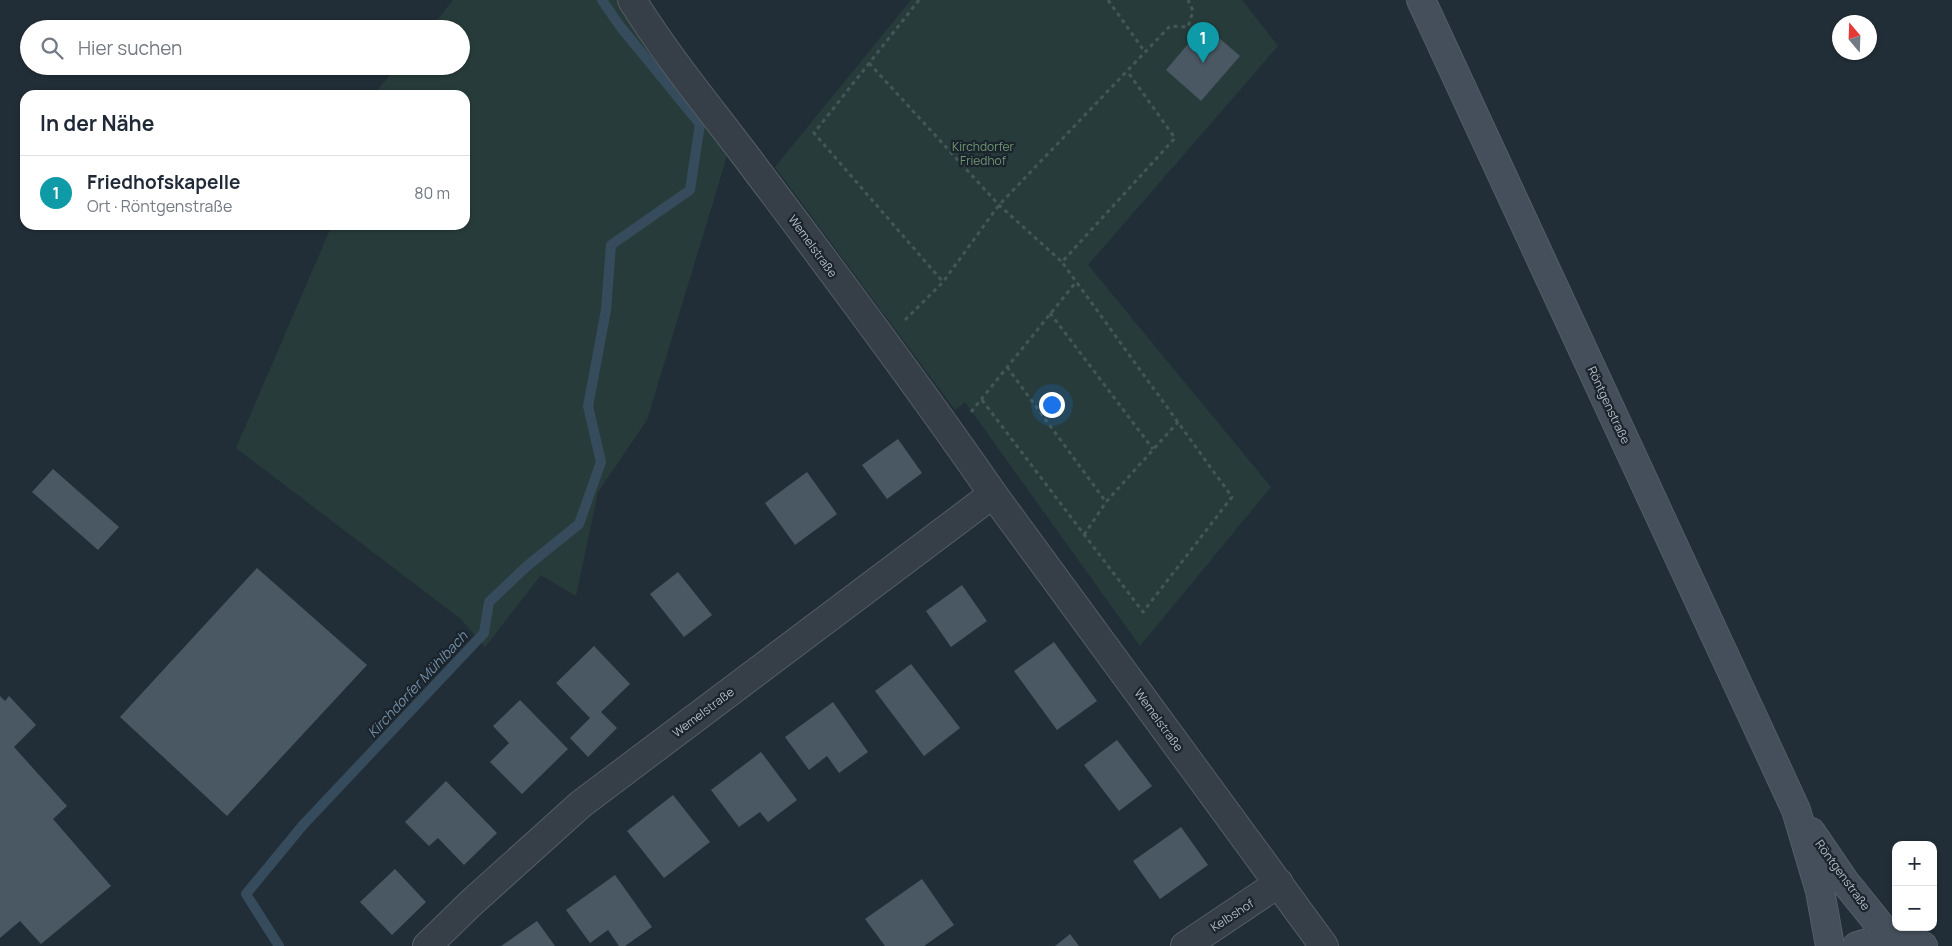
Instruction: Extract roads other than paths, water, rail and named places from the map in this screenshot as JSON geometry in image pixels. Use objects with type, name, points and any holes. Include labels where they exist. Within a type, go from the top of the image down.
[{"type":"main road","name":"Röntgenstraße","points":[[1421,0],[1796,810],[1820,891],[1830,946]]},
{"type":"main road","name":"Röntgenstraße","points":[[1796,810],[1844,882],[1891,939]]},
{"type":"main road","points":[[1857,946],[1891,939],[1915,942],[1923,946]]},
{"type":"street","name":"Wemelstraße","points":[[632,0],[658,41],[952,434],[993,494],[1324,946]]},
{"type":"street","name":"Wemelstraße","points":[[428,946],[470,904],[581,804],[993,494]]},
{"type":"street","name":"Kelbshof","points":[[1185,946],[1279,883]]},
{"type":"waterway","name":"Kirchdorfer Mühlbach","points":[[279,946],[246,894],[303,825],[484,633],[489,602],[527,566],[579,524],[601,462],[588,406],[606,310],[611,245],[690,190],[700,124],[619,25],[602,0]]},
{"type":"place","name":"Friedhofskapelle","points":[[1203,63]]},
{"type":"park label","name":"Kirchdorfer Friedhof","points":[[983,153]]}]
